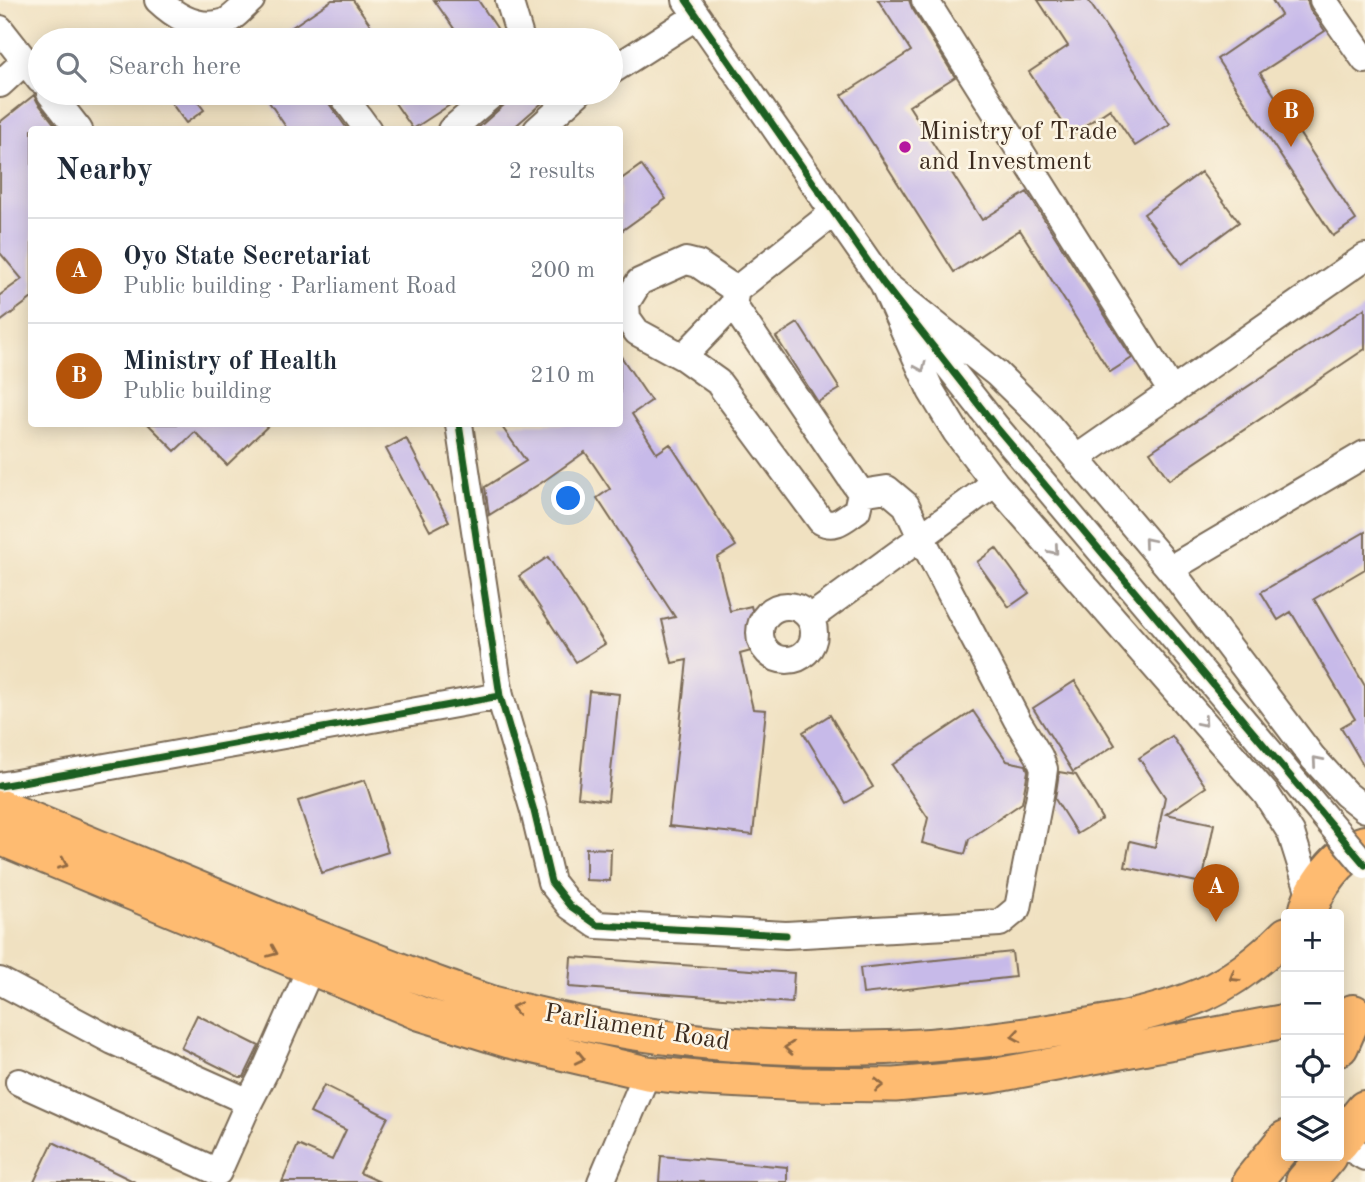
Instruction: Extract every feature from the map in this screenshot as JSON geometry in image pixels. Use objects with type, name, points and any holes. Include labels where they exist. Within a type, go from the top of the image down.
[{"type":"highway","points":[[1307,909],[1330,869],[1365,845]]},
{"type":"highway","points":[[1344,1136],[1365,1111]]},
{"type":"highway","points":[[1252,1182],[1281,1146]]},
{"type":"highway","points":[[1304,1182],[1323,1161]]},
{"type":"main road","name":"Parliament Road","points":[[0,806],[395,969],[491,1002],[598,1027],[700,1042],[801,1049],[898,1048],[985,1041],[1112,1020],[1171,1007],[1207,993],[1243,972],[1281,936]]},
{"type":"main road","name":"Parliament Road","points":[[0,838],[419,1013],[509,1041],[647,1073],[802,1084],[895,1085],[992,1076],[1281,1022]]},
{"type":"street","points":[[158,0],[173,14],[200,26],[226,21],[251,0]]},
{"type":"street","points":[[509,0],[517,28]]},
{"type":"street","points":[[925,0],[1172,392]]},
{"type":"street","points":[[1323,0],[1365,61]]},
{"type":"street","points":[[623,62],[692,8],[883,283],[997,428],[1365,865]]},
{"type":"street","points":[[0,29],[28,64]]},
{"type":"street","points":[[0,84],[28,72]]},
{"type":"street","points":[[59,105],[76,126]]},
{"type":"street","points":[[350,105],[365,126]]},
{"type":"street","points":[[456,126],[480,105]]},
{"type":"street","points":[[540,126],[557,105]]},
{"type":"street","points":[[683,357],[734,297],[834,212]]},
{"type":"street","points":[[1077,458],[1365,257]]},
{"type":"street","points":[[687,261],[698,264],[734,297],[861,493],[857,510],[836,524],[828,525],[821,521],[718,382],[683,357],[637,332],[627,318],[626,303],[639,282],[687,261]]},
{"type":"street","points":[[883,283],[996,373],[1043,419],[1170,569],[1313,758],[1346,794],[1365,809]]},
{"type":"street","points":[[883,283],[932,391],[957,432],[996,483],[1266,794],[1291,833],[1303,909]]},
{"type":"street","points":[[459,427],[500,696],[534,811],[551,882],[570,906],[597,925],[786,935],[1000,923],[1018,908],[1044,769],[906,505],[887,489],[861,493]]},
{"type":"street","points":[[1170,569],[1365,454]]},
{"type":"street","points":[[810,618],[996,483]]},
{"type":"street","points":[[0,786],[500,696]]},
{"type":"street","points":[[19,1082],[215,1177],[311,967]]},
{"type":"street","points":[[0,981],[113,1041],[249,1102]]},
{"type":"street","points":[[601,1182],[647,1073]]},
{"type":"street","points":[[1344,1145],[1365,1157]]},
{"type":"building","points":[[332,0],[353,0],[373,28],[291,28]]},
{"type":"building","points":[[434,0],[478,0],[497,28],[454,28]]},
{"type":"building","name":"Ministry of Trade and Investment","points":[[878,0],[909,0],[955,77],[909,106],[982,220],[1027,192],[1132,358],[1110,372],[1020,230],[954,272],[842,95],[911,51]]},
{"type":"building","points":[[1038,0],[1088,0],[1170,124],[1135,146],[1110,109],[1071,135],[1029,72],[1068,46]]},
{"type":"building","points":[[1272,0],[1307,0],[1325,31],[1260,73],[1356,220],[1333,236],[1217,59],[1281,15]]},
{"type":"building","points":[[28,100],[28,105],[40,105],[56,126],[28,126],[28,301],[0,322],[0,295],[22,279],[0,253],[0,122]]},
{"type":"building","points":[[173,105],[200,105],[204,110],[186,123]]},
{"type":"building","points":[[271,105],[330,105],[345,126],[285,126]]},
{"type":"building","points":[[396,105],[450,105],[418,126],[411,126]]},
{"type":"building","points":[[504,105],[540,105],[516,126],[480,126]]},
{"type":"building","points":[[641,165],[666,199],[623,230],[623,178]]},
{"type":"building","points":[[1201,172],[1239,222],[1182,264],[1144,214]]},
{"type":"building","points":[[1365,308],[1365,349],[1169,480],[1150,452]]},
{"type":"building","points":[[798,323],[840,389],[818,402],[776,337]]},
{"type":"building","points":[[623,359],[651,401],[632,414],[657,453],[670,444],[736,546],[717,558],[730,611],[751,606],[762,648],[740,654],[753,709],[766,710],[753,835],[669,826],[687,660],[672,663],[662,620],[675,617],[597,498],[610,489],[585,452],[489,515],[485,487],[526,461],[502,427],[623,427]]},
{"type":"building","points":[[151,427],[267,427],[227,465],[195,432],[175,451]]},
{"type":"building","points":[[406,438],[449,521],[430,531],[386,449]]},
{"type":"building","points":[[1365,532],[1365,569],[1314,599],[1365,686],[1365,768],[1341,727],[1355,719],[1291,612],[1278,620],[1261,592]]},
{"type":"building","points":[[996,548],[1029,593],[1009,607],[977,562]]},
{"type":"building","points":[[548,557],[605,644],[576,662],[519,576]]},
{"type":"building","points":[[1075,681],[1115,745],[1073,772],[1033,708]]},
{"type":"building","points":[[589,691],[619,694],[608,801],[578,797]]},
{"type":"building","points":[[973,711],[1007,761],[1026,765],[1028,771],[1022,803],[969,839],[965,854],[922,843],[928,818],[892,765]]},
{"type":"building","points":[[830,715],[873,787],[846,803],[803,732]]},
{"type":"building","points":[[1172,736],[1206,787],[1166,814],[1214,824],[1202,883],[1125,867],[1130,841],[1155,847],[1165,797],[1139,758]]},
{"type":"building","points":[[1059,772],[1076,775],[1102,819],[1077,834],[1055,799]]},
{"type":"building","points":[[365,780],[388,852],[322,873],[298,801]]},
{"type":"building","points":[[586,848],[611,849],[610,881],[586,880]]},
{"type":"building","points":[[1012,952],[1015,977],[863,994],[860,968]]},
{"type":"building","points":[[571,957],[794,973],[792,1003],[569,987]]},
{"type":"building","points":[[197,1015],[259,1046],[244,1077],[181,1048]]},
{"type":"building","points":[[324,1085],[388,1117],[360,1173],[380,1182],[282,1182],[298,1145],[332,1160],[346,1130],[310,1113]]},
{"type":"building","points":[[53,1142],[135,1182],[34,1182]]},
{"type":"building","points":[[661,1156],[787,1167],[787,1182],[659,1182]]},
{"type":"cycle path","points":[[686,0],[883,283],[997,428],[1365,865]]},
{"type":"cycle path","points":[[459,427],[500,696],[534,811],[551,882],[570,906],[597,925],[786,935]]},
{"type":"cycle path","points":[[0,786],[500,696]]},
{"type":"place","name":"Ministry of Trade and Investment","points":[[905,147]]},
{"type":"place","name":"Ministry of Health","points":[[1291,147]]},
{"type":"place","name":"Oyo State Secretariat","points":[[1216,922]]}]
